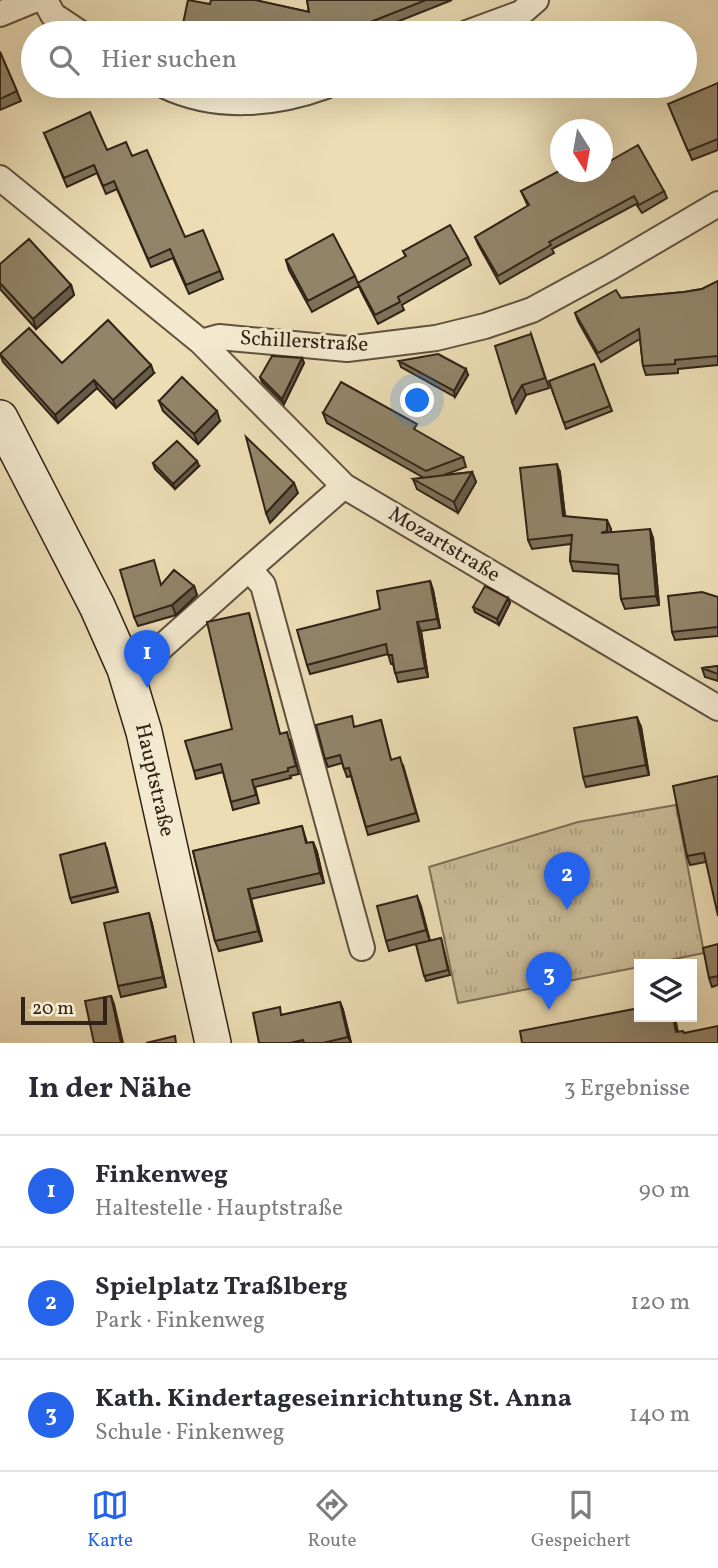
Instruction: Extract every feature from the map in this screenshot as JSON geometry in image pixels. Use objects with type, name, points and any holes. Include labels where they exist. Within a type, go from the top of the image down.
[{"type":"street","points":[[0,14],[34,0]]},
{"type":"street","points":[[46,0],[53,15],[62,21]]},
{"type":"street","points":[[499,21],[521,13],[536,0]]},
{"type":"street","points":[[202,98],[225,102],[264,102],[284,98]]},
{"type":"street","points":[[0,178],[201,342]]},
{"type":"street","name":"Schillerstraße","points":[[201,342],[219,337],[347,349],[436,338],[485,326],[532,310],[718,204]]},
{"type":"street","name":"Mozartstraße","points":[[201,342],[344,485],[718,708]]},
{"type":"street","name":"Hauptstraße","points":[[0,418],[97,606],[125,670],[144,732],[213,1043]]},
{"type":"street","points":[[125,670],[146,660],[344,485]]},
{"type":"street","points":[[249,569],[263,585],[362,948]]},
{"type":"green space","points":[[676,805],[704,953],[675,959],[634,959],[634,968],[458,1003],[429,867],[578,822]]},
{"type":"building","points":[[188,0],[210,4],[211,0],[255,0],[309,12],[307,0],[426,0],[373,21],[184,21]]},
{"type":"building","points":[[0,52],[17,91],[0,99]]},
{"type":"building","points":[[718,83],[718,139],[688,151],[668,104],[682,98],[697,98],[697,92]]},
{"type":"building","points":[[90,112],[107,150],[126,142],[132,156],[147,150],[185,237],[203,230],[220,271],[186,285],[170,249],[148,259],[114,181],[103,186],[94,165],[64,178],[44,133]]},
{"type":"building","points":[[638,145],[664,191],[639,205],[634,196],[549,242],[551,245],[498,276],[475,237],[529,205],[521,191],[550,176],[550,182],[613,182],[613,159]]},
{"type":"building","points":[[450,225],[468,257],[398,297],[400,302],[375,315],[358,283],[406,256],[403,251]]},
{"type":"building","points":[[333,234],[355,276],[308,301],[286,260]]},
{"type":"building","points":[[29,239],[71,285],[33,319],[0,283],[0,264]]},
{"type":"building","points":[[718,281],[718,356],[675,360],[675,364],[643,366],[639,329],[598,353],[575,313],[616,290],[621,298],[702,289]]},
{"type":"building","points":[[108,320],[151,365],[113,400],[94,380],[55,415],[0,354],[29,328],[62,363]]},
{"type":"building","points":[[531,334],[545,378],[522,385],[512,402],[495,346]]},
{"type":"building","points":[[438,354],[466,369],[454,391],[399,361]]},
{"type":"building","points":[[272,356],[302,358],[282,399],[260,377]]},
{"type":"building","points":[[594,364],[610,406],[564,423],[549,381]]},
{"type":"building","points":[[182,377],[217,411],[194,434],[159,401]]},
{"type":"building","points":[[341,382],[417,424],[414,429],[463,457],[426,471],[323,413]]},
{"type":"building","points":[[246,437],[294,483],[266,513]]},
{"type":"building","points":[[177,441],[197,461],[173,484],[153,463]]},
{"type":"building","points":[[557,464],[563,516],[607,520],[607,531],[601,533],[650,529],[656,596],[621,599],[618,565],[570,561],[572,535],[528,540],[520,468]]},
{"type":"building","points":[[472,472],[454,502],[413,479]]},
{"type":"building","points":[[154,560],[161,585],[174,570],[194,586],[172,605],[134,617],[120,570]]},
{"type":"building","points":[[430,581],[437,619],[417,622],[425,668],[395,673],[392,655],[388,655],[386,644],[307,665],[297,630],[380,609],[377,591]]},
{"type":"building","points":[[485,586],[508,598],[497,619],[473,607]]},
{"type":"building","points":[[702,592],[718,597],[718,627],[672,632],[668,596]]},
{"type":"building","points":[[249,613],[280,734],[287,732],[296,766],[288,768],[288,771],[252,780],[256,795],[231,802],[221,764],[194,771],[185,741],[232,729],[207,622]]},
{"type":"building","points":[[718,666],[718,674],[702,668]]},
{"type":"building","points":[[352,716],[354,727],[381,720],[391,760],[400,757],[416,813],[366,827],[349,768],[344,769],[340,755],[325,759],[316,725]]},
{"type":"building","points":[[637,717],[646,765],[583,777],[574,728]]},
{"type":"building","points":[[718,776],[718,916],[704,853],[687,856],[673,786]]},
{"type":"building","points":[[302,826],[306,843],[313,842],[320,873],[248,889],[258,931],[215,941],[193,851]]},
{"type":"building","points":[[105,843],[116,887],[70,898],[60,855]]},
{"type":"building","points":[[417,896],[426,930],[386,941],[377,906]]},
{"type":"building","points":[[149,913],[163,977],[118,986],[104,923]]},
{"type":"building","points":[[441,938],[448,970],[424,976],[416,944]]},
{"type":"building","points":[[718,944],[718,976],[709,978],[703,948]]},
{"type":"building","points":[[111,996],[121,1043],[94,1043],[85,1001]]},
{"type":"building","points":[[340,1002],[348,1037],[323,1043],[304,1043],[303,1040],[290,1043],[259,1043],[253,1013],[280,1007],[281,1015]]},
{"type":"building","points":[[634,1009],[634,1022],[674,1022],[676,1032],[684,1033],[718,1026],[718,1043],[522,1043],[520,1031]]},
{"type":"building","points":[[175,1036],[176,1043],[146,1043]]},
{"type":"place","name":"Finkenweg","points":[[147,688]]},
{"type":"place","name":"Spielplatz Traßlberg","points":[[567,910]]},
{"type":"place","name":"Kath. Kindertageseinrichtung St. Anna","points":[[549,1010]]}]
